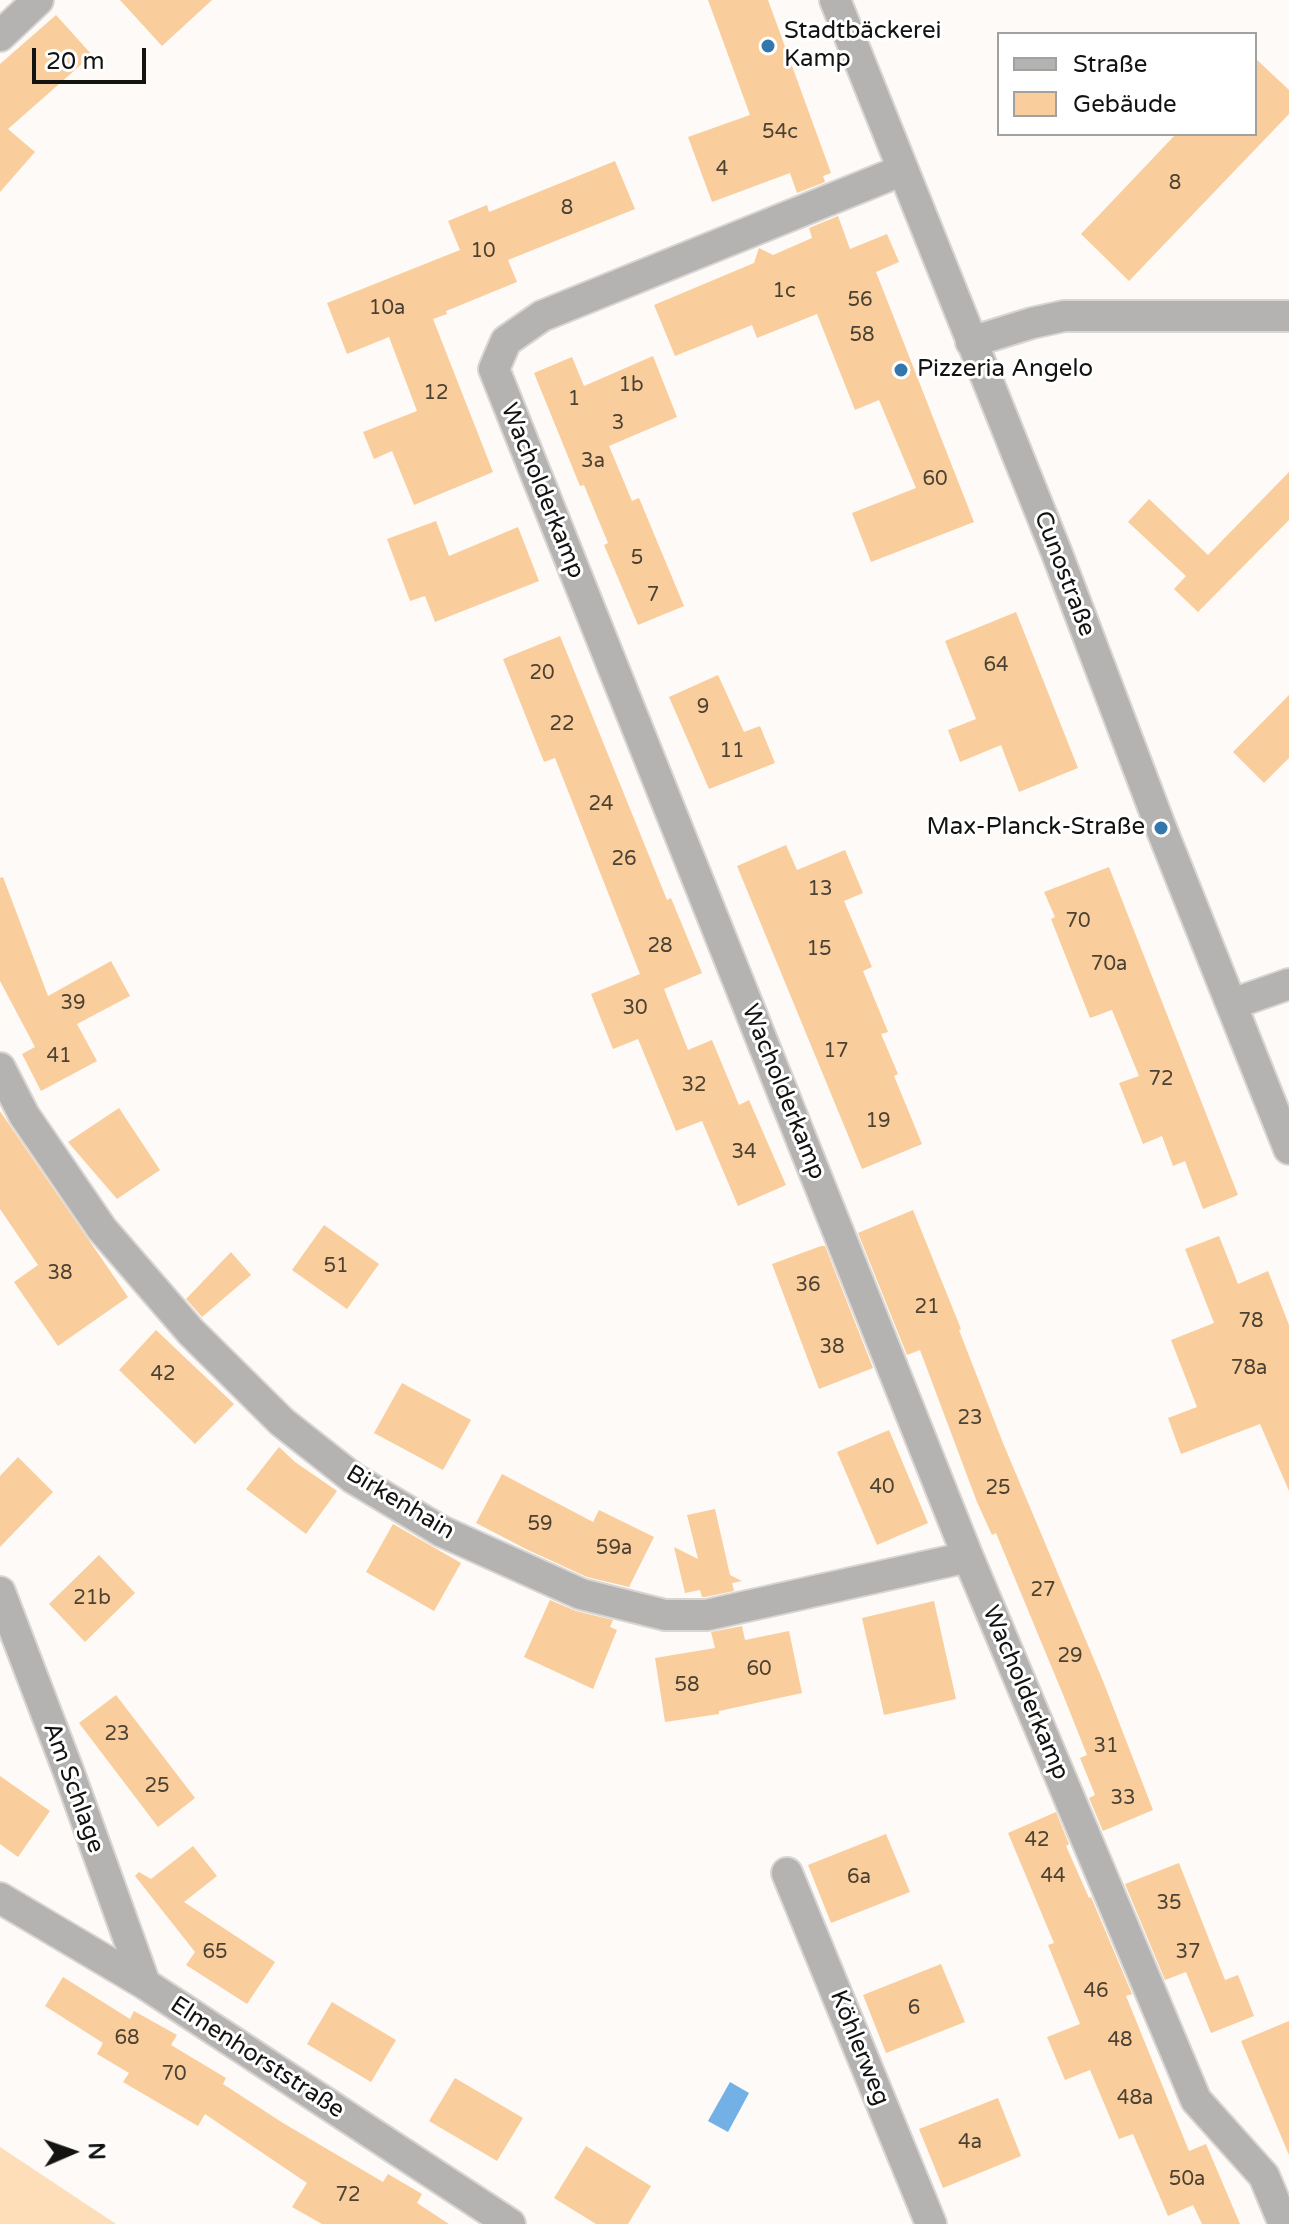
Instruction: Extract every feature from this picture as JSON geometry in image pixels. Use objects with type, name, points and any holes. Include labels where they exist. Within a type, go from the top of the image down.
[{"type":"street","points":[[0,36],[38,0]]},
{"type":"street","name":"Cunostraße","points":[[835,0],[1056,551],[1161,828],[1289,1149]]},
{"type":"street","name":"Wacholderkamp","points":[[903,170],[542,316],[506,341],[494,369],[968,1557],[1196,2100],[1264,2176],[1284,2224]]},
{"type":"street","points":[[971,342],[1064,316],[1289,316]]},
{"type":"street","points":[[1232,1004],[1289,984]]},
{"type":"street","name":"Birkenhain","points":[[0,1068],[24,1115],[102,1229],[191,1332],[282,1422],[353,1478],[441,1531],[581,1594],[665,1615],[707,1615],[968,1557]]},
{"type":"street","name":"Am Schlage","points":[[0,1592],[145,1984]]},
{"type":"street","name":"Köhlerweg","points":[[787,1873],[931,2224]]},
{"type":"street","name":"Elmenhorststraße","points":[[0,1898],[145,1984],[510,2224]]},
{"type":"shaded area","points":[[0,2147],[116,2224],[0,2224]]},
{"type":"water","points":[[730,2082],[749,2093],[728,2132],[708,2121]]},
{"type":"building","points":[[120,0],[212,0],[162,46]]},
{"type":"building","points":[[708,0],[768,0],[831,173],[823,176],[825,182],[797,193],[790,173],[712,202],[688,137],[750,115]]},
{"type":"building","points":[[56,15],[92,55],[8,129],[35,152],[0,192],[0,64]]},
{"type":"building","points":[[1257,60],[1289,90],[1289,114],[1129,281],[1081,234],[1174,136],[1257,136]]},
{"type":"building","points":[[615,161],[635,209],[508,260],[517,282],[433,319],[493,472],[414,505],[392,451],[374,459],[363,432],[417,411],[389,337],[347,354],[327,303],[460,250],[448,221],[487,205],[489,212]]},
{"type":"building","points":[[838,216],[850,249],[887,234],[899,262],[876,272],[974,522],[871,562],[852,513],[916,488],[879,400],[855,410],[817,314],[757,338],[752,325],[675,356],[654,305],[754,263],[759,248],[773,255],[812,238],[809,228]]},
{"type":"building","points":[[653,356],[677,417],[609,446],[632,501],[639,498],[684,606],[638,625],[604,545],[608,543],[584,485],[580,486],[534,373],[572,357],[584,386]]},
{"type":"building","points":[[1289,472],[1289,520],[1198,612],[1174,589],[1186,576],[1128,522],[1149,499],[1208,555]]},
{"type":"building","points":[[436,521],[449,556],[518,527],[539,581],[435,622],[425,596],[410,601],[387,539]]},
{"type":"building","points":[[1016,612],[1078,768],[1019,792],[1001,745],[960,762],[948,730],[976,719],[945,641]]},
{"type":"building","points":[[560,636],[667,900],[671,898],[702,973],[664,989],[688,1050],[712,1040],[739,1105],[749,1100],[786,1185],[738,1206],[702,1121],[676,1131],[638,1039],[613,1049],[591,994],[640,974],[555,758],[544,762],[503,659]]},
{"type":"building","points":[[718,675],[744,732],[760,726],[775,763],[709,789],[669,697]]},
{"type":"building","points":[[1289,695],[1289,758],[1264,783],[1233,752]]},
{"type":"building","points":[[786,845],[797,870],[845,850],[863,893],[844,901],[872,967],[863,971],[888,1032],[881,1034],[898,1074],[894,1076],[922,1144],[862,1169],[737,866]]},
{"type":"building","points":[[1109,867],[1238,1195],[1203,1209],[1185,1161],[1173,1166],[1162,1136],[1143,1144],[1119,1083],[1139,1076],[1112,1010],[1090,1018],[1051,919],[1055,917],[1044,892]]},
{"type":"building","points":[[3,877],[48,996],[111,961],[130,996],[77,1024],[97,1061],[41,1091],[22,1054],[35,1047],[0,981],[0,878]]},
{"type":"building","points":[[119,1108],[160,1170],[117,1199],[68,1142]]},
{"type":"building","points":[[0,1111],[128,1297],[58,1346],[14,1282],[38,1265],[0,1209]]},
{"type":"building","points":[[913,1210],[1003,1443],[1103,1681],[1153,1810],[1103,1831],[1089,1798],[1095,1795],[1080,1758],[1087,1755],[1064,1697],[996,1533],[992,1535],[977,1502],[920,1350],[907,1355],[858,1233]]},
{"type":"building","points":[[324,1225],[379,1264],[347,1309],[292,1270]]},
{"type":"building","points":[[1219,1236],[1238,1284],[1268,1271],[1289,1325],[1289,1491],[1260,1424],[1181,1454],[1168,1418],[1197,1407],[1171,1340],[1214,1323],[1185,1249]]},
{"type":"building","points":[[825,1246],[873,1368],[819,1389],[772,1264]]},
{"type":"building","points":[[231,1252],[251,1275],[202,1317],[186,1299]]},
{"type":"building","points":[[156,1330],[234,1404],[195,1444],[119,1370]]},
{"type":"building","points":[[402,1383],[471,1420],[443,1470],[374,1433]]},
{"type":"building","points":[[889,1430],[928,1523],[877,1545],[837,1452]]},
{"type":"building","points":[[279,1447],[337,1491],[306,1534],[246,1489]]},
{"type":"building","points":[[18,1457],[53,1492],[0,1547],[0,1476]]},
{"type":"building","points":[[502,1474],[593,1522],[599,1510],[654,1537],[629,1587],[587,1577],[476,1523]]},
{"type":"building","points":[[715,1509],[730,1575],[742,1581],[732,1583],[734,1591],[705,1597],[702,1597],[700,1590],[685,1593],[674,1547],[698,1559],[687,1515]]},
{"type":"building","points":[[393,1524],[461,1563],[434,1611],[366,1572]]},
{"type":"building","points":[[99,1555],[135,1593],[85,1642],[49,1604]]},
{"type":"building","points":[[550,1600],[576,1611],[613,1620],[610,1627],[617,1630],[593,1689],[524,1657]]},
{"type":"building","points":[[934,1601],[956,1699],[884,1715],[862,1618]]},
{"type":"building","points":[[742,1626],[745,1640],[789,1631],[802,1693],[719,1711],[719,1714],[665,1722],[655,1658],[715,1648],[711,1632]]},
{"type":"building","points":[[116,1695],[195,1798],[158,1827],[79,1723]]},
{"type":"building","points":[[0,1776],[50,1811],[18,1857],[0,1844]]},
{"type":"building","points":[[1056,1812],[1069,1844],[1066,1846],[1132,1994],[1126,1996],[1189,2151],[1206,2144],[1240,2224],[1202,2224],[1193,2205],[1168,2216],[1133,2134],[1119,2139],[1090,2070],[1065,2080],[1047,2037],[1080,2024],[1048,1945],[1054,1943],[1008,1833]]},
{"type":"building","points":[[886,1834],[910,1892],[831,1923],[808,1865]]},
{"type":"building","points":[[193,1846],[217,1876],[184,1902],[275,1962],[247,2004],[186,1965],[195,1952],[135,1876],[139,1872],[151,1879]]},
{"type":"building","points":[[1179,1863],[1225,1980],[1238,1975],[1254,2016],[1211,2033],[1186,1972],[1165,1980],[1125,1884]]},
{"type":"building","points":[[941,1964],[965,2022],[886,2053],[863,1995]]},
{"type":"building","points":[[63,1977],[130,2019],[134,2011],[177,2035],[171,2045],[226,2078],[223,2084],[383,2182],[388,2174],[422,2194],[417,2203],[449,2224],[322,2224],[292,2207],[307,2183],[205,2114],[198,2126],[123,2082],[129,2073],[97,2054],[103,2043],[45,2006]]},
{"type":"building","points":[[332,2002],[396,2040],[371,2082],[307,2044]]},
{"type":"building","points":[[1289,2021],[1289,2155],[1241,2041]]},
{"type":"building","points":[[455,2078],[523,2118],[497,2161],[429,2121]]},
{"type":"building","points":[[998,2098],[1021,2156],[943,2188],[919,2129]]},
{"type":"building","points":[[586,2146],[651,2186],[628,2224],[596,2224],[554,2198]]},
{"type":"place","name":"Stadtbäckerei Kamp","points":[[768,46]]},
{"type":"place","name":"Pizzeria Angelo","points":[[901,370]]},
{"type":"place","name":"Max-Planck-Straße","points":[[1161,828]]}]
